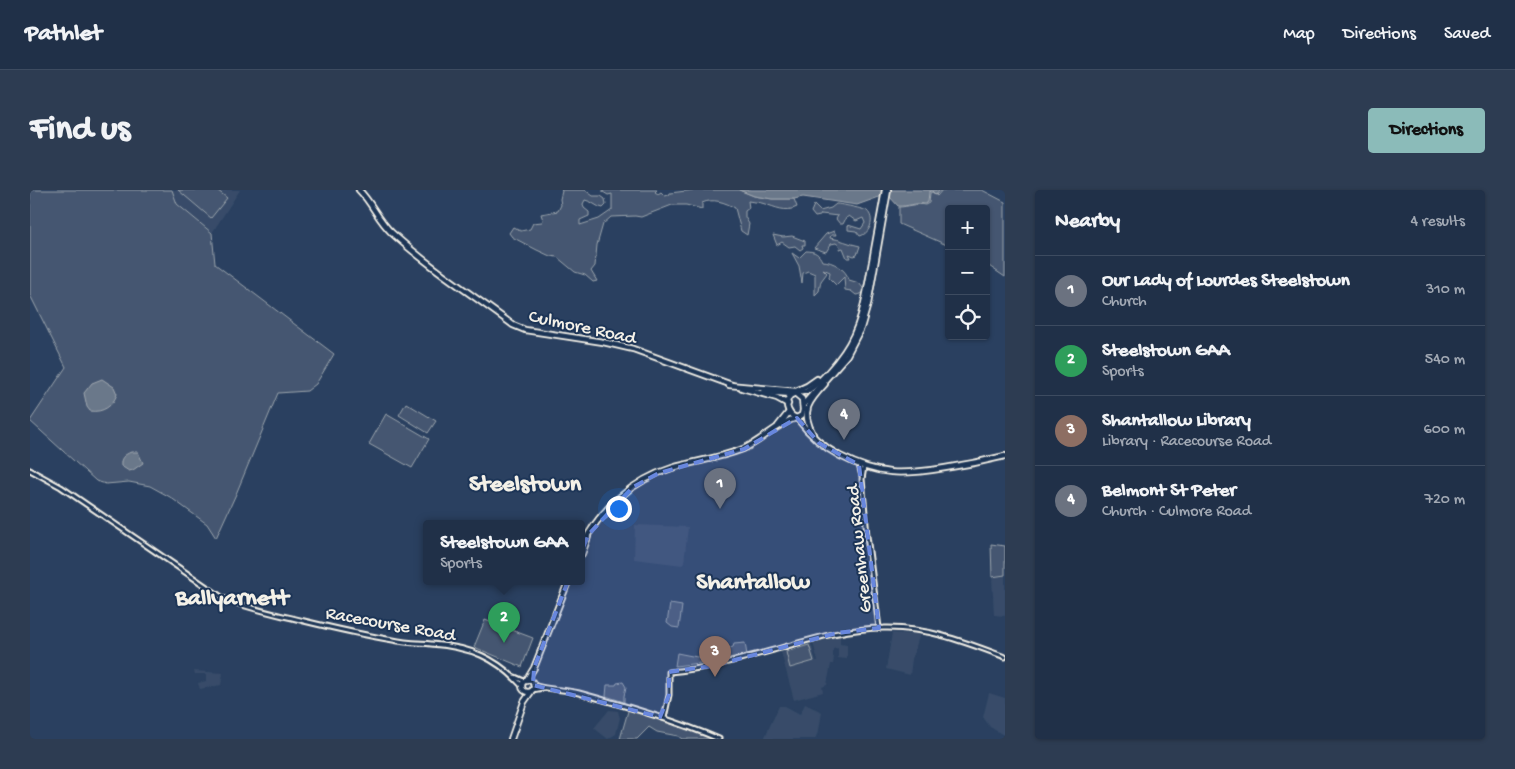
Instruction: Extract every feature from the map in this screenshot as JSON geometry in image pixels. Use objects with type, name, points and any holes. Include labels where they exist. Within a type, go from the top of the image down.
[{"type":"main road","name":"Culmore Road","points":[[359,190],[379,219],[392,233],[417,254],[514,326],[525,330],[603,342],[633,349],[729,385],[757,392],[788,404]]},
{"type":"main road","points":[[820,443],[808,424],[806,416],[808,406],[814,396],[839,368],[855,342],[865,315],[887,190]]},
{"type":"main road","points":[[876,249],[858,326],[844,352],[814,386],[789,398],[789,412],[820,443],[833,452],[858,465],[886,472],[910,473],[1005,456]]},
{"type":"main road","points":[[803,405],[847,355]]},
{"type":"main road","points":[[729,385],[796,391],[810,385],[831,367]]},
{"type":"main road","name":"Culmore Road","points":[[757,392],[794,394]]},
{"type":"main road","points":[[794,394],[802,399],[803,420],[807,430]]},
{"type":"main road","points":[[778,427],[789,412]]},
{"type":"main road","points":[[585,541],[599,519],[607,514],[614,503],[633,487],[660,473],[744,449],[803,413]]},
{"type":"main road","points":[[858,465],[862,479]]},
{"type":"main road","name":"Greenhaw Road","points":[[864,467],[862,479],[867,536],[879,628]]},
{"type":"main road","name":"Racecourse Road","points":[[30,470],[61,487],[213,593],[229,600],[253,609],[371,636],[477,652],[494,661],[524,684]]},
{"type":"main road","points":[[585,545],[589,534]]},
{"type":"main road","points":[[524,702],[524,684],[534,668],[567,585]]},
{"type":"main road","points":[[662,717],[669,695],[669,672],[712,666],[838,633],[879,628],[900,628],[944,635],[1005,657]]},
{"type":"main road","points":[[512,739],[524,702],[532,688],[534,668]]},
{"type":"main road","points":[[524,684],[527,692],[532,688]]},
{"type":"main road","points":[[524,684],[532,688],[577,693],[662,717],[719,739]]},
{"type":"highlighted area","points":[[797,418],[819,443],[859,465],[879,628],[837,633],[712,666],[669,672],[669,695],[660,717],[533,685],[534,668],[570,576],[589,534],[633,487],[659,473],[744,449]]},
{"type":"shaded area","points":[[30,190],[172,190],[177,204],[212,233],[215,264],[334,354],[316,384],[307,391],[278,393],[216,538],[207,524],[170,497],[150,486],[129,482],[106,484],[96,481],[30,421],[66,367],[30,295]]},
{"type":"shaded area","points":[[172,190],[240,190],[212,233],[177,204]]},
{"type":"shaded area","points":[[178,190],[217,190],[227,198],[211,218]]},
{"type":"shaded area","points":[[561,190],[585,190],[593,196],[601,196],[605,199],[606,205],[603,208],[585,200],[584,208],[589,212],[589,216],[580,220],[580,225],[599,219],[612,210],[612,194],[608,195],[603,190],[657,190],[655,192],[658,194],[661,192],[665,196],[670,193],[694,190],[739,190],[754,196],[772,199],[794,199],[797,207],[785,209],[748,201],[749,208],[745,211],[745,217],[749,224],[747,235],[741,231],[735,208],[723,202],[702,203],[702,209],[686,205],[672,205],[641,217],[611,217],[603,224],[597,245],[595,266],[591,271],[597,281],[593,282],[585,275],[575,272],[557,257],[537,250],[512,237],[509,233],[513,227],[521,231],[530,229],[533,223],[542,222],[541,214],[558,211],[561,205]]},
{"type":"shaded area","points":[[739,190],[940,190],[936,195],[932,191],[929,192],[928,202],[925,204],[898,206],[889,196],[882,196],[857,205],[803,197],[772,199],[754,196]]},
{"type":"shaded area","points":[[942,190],[982,190],[1005,202],[1005,277],[990,267],[990,205],[945,205],[945,244],[899,224],[899,207],[925,205],[929,203],[930,193],[932,192],[937,196]]},
{"type":"shaded area","points":[[836,204],[867,211],[871,217],[871,225],[867,232],[860,236],[856,231],[848,230],[848,225],[861,229],[865,223],[863,218],[856,221],[849,216],[843,224],[840,224],[836,219],[838,216],[821,214],[815,217],[811,212],[814,205],[820,211],[831,208]]},
{"type":"shaded area","points":[[834,231],[836,235],[831,235],[830,238],[860,246],[857,255],[849,254],[851,258],[847,258],[843,248],[839,249],[840,246],[836,243],[831,244],[826,252],[814,248],[826,234]]},
{"type":"shaded area","points":[[773,235],[792,236],[805,241],[805,245],[802,245],[803,248],[800,250],[795,246],[789,247],[782,242],[777,245]]},
{"type":"shaded area","points":[[806,251],[814,252],[822,261],[838,266],[845,272],[849,280],[859,283],[863,288],[861,294],[856,295],[851,291],[845,290],[844,277],[836,285],[829,278],[830,272],[823,269],[827,273],[821,281],[819,291],[815,295],[815,274],[808,271],[803,273],[802,283],[799,266],[792,253],[799,258]]},
{"type":"shaded area","points":[[102,379],[114,387],[117,394],[107,408],[99,411],[90,411],[87,407],[84,393],[92,383]]},
{"type":"shaded area","points":[[406,403],[436,421],[428,433],[399,415]]},
{"type":"shaded area","points":[[386,414],[429,439],[412,468],[369,444]]},
{"type":"shaded area","points":[[138,452],[143,463],[129,471],[121,466],[121,461],[126,454]]},
{"type":"shaded area","points":[[635,525],[688,527],[684,563],[682,565],[634,559]]},
{"type":"shaded area","points":[[991,544],[1005,546],[1005,575],[992,577]]},
{"type":"shaded area","points":[[1005,575],[1005,616],[994,615],[992,577]]},
{"type":"shaded area","points":[[670,604],[682,606],[679,628],[672,627],[667,623]]},
{"type":"shaded area","points":[[485,620],[533,638],[522,667],[474,647]]},
{"type":"shaded area","points":[[892,633],[918,634],[919,637],[912,659],[910,675],[886,669]]},
{"type":"shaded area","points":[[840,636],[840,644],[847,645],[847,659],[838,658],[838,648],[833,649],[833,664],[831,664],[827,685],[822,687],[823,692],[794,700],[781,652],[811,643],[816,661],[818,661],[813,643]]},
{"type":"shaded area","points":[[745,643],[747,655],[749,655],[716,664],[713,663],[745,655],[712,661],[712,656],[715,653],[733,647],[734,644]]},
{"type":"shaded area","points":[[809,645],[814,661],[790,668],[786,652]]},
{"type":"shaded area","points":[[677,653],[697,657],[707,654],[708,662],[675,666]]},
{"type":"shaded area","points":[[194,671],[223,673],[221,685],[200,689],[198,683],[206,681],[206,674],[195,674]]},
{"type":"shaded area","points":[[623,682],[626,687],[624,702],[606,696],[607,685],[616,685]]},
{"type":"shaded area","points":[[989,693],[1005,698],[1005,736],[990,727],[983,717]]},
{"type":"shaded area","points":[[805,704],[822,712],[819,730],[815,739],[764,739],[779,706],[785,706],[800,714]]},
{"type":"shaded area","points":[[631,709],[715,739],[682,739],[678,736],[657,732],[649,727],[637,739],[620,739],[628,711]]},
{"type":"shaded area","points":[[609,710],[618,711],[620,718],[616,734],[608,739],[594,728]]},
{"type":"place","name":"Belmont St Peter","points":[[844,440]]},
{"type":"place","name":"Our Lady of Lourdes Steelstown","points":[[720,509]]},
{"type":"place","name":"Steelstown GAA","points":[[504,643]]},
{"type":"place","name":"Shantallow Library","points":[[715,677]]},
{"type":"district","name":"Steelstown","points":[[525,482]]},
{"type":"district","name":"Shantallow","points":[[753,580]]},
{"type":"district","name":"Ballyarnett","points":[[232,596]]}]
